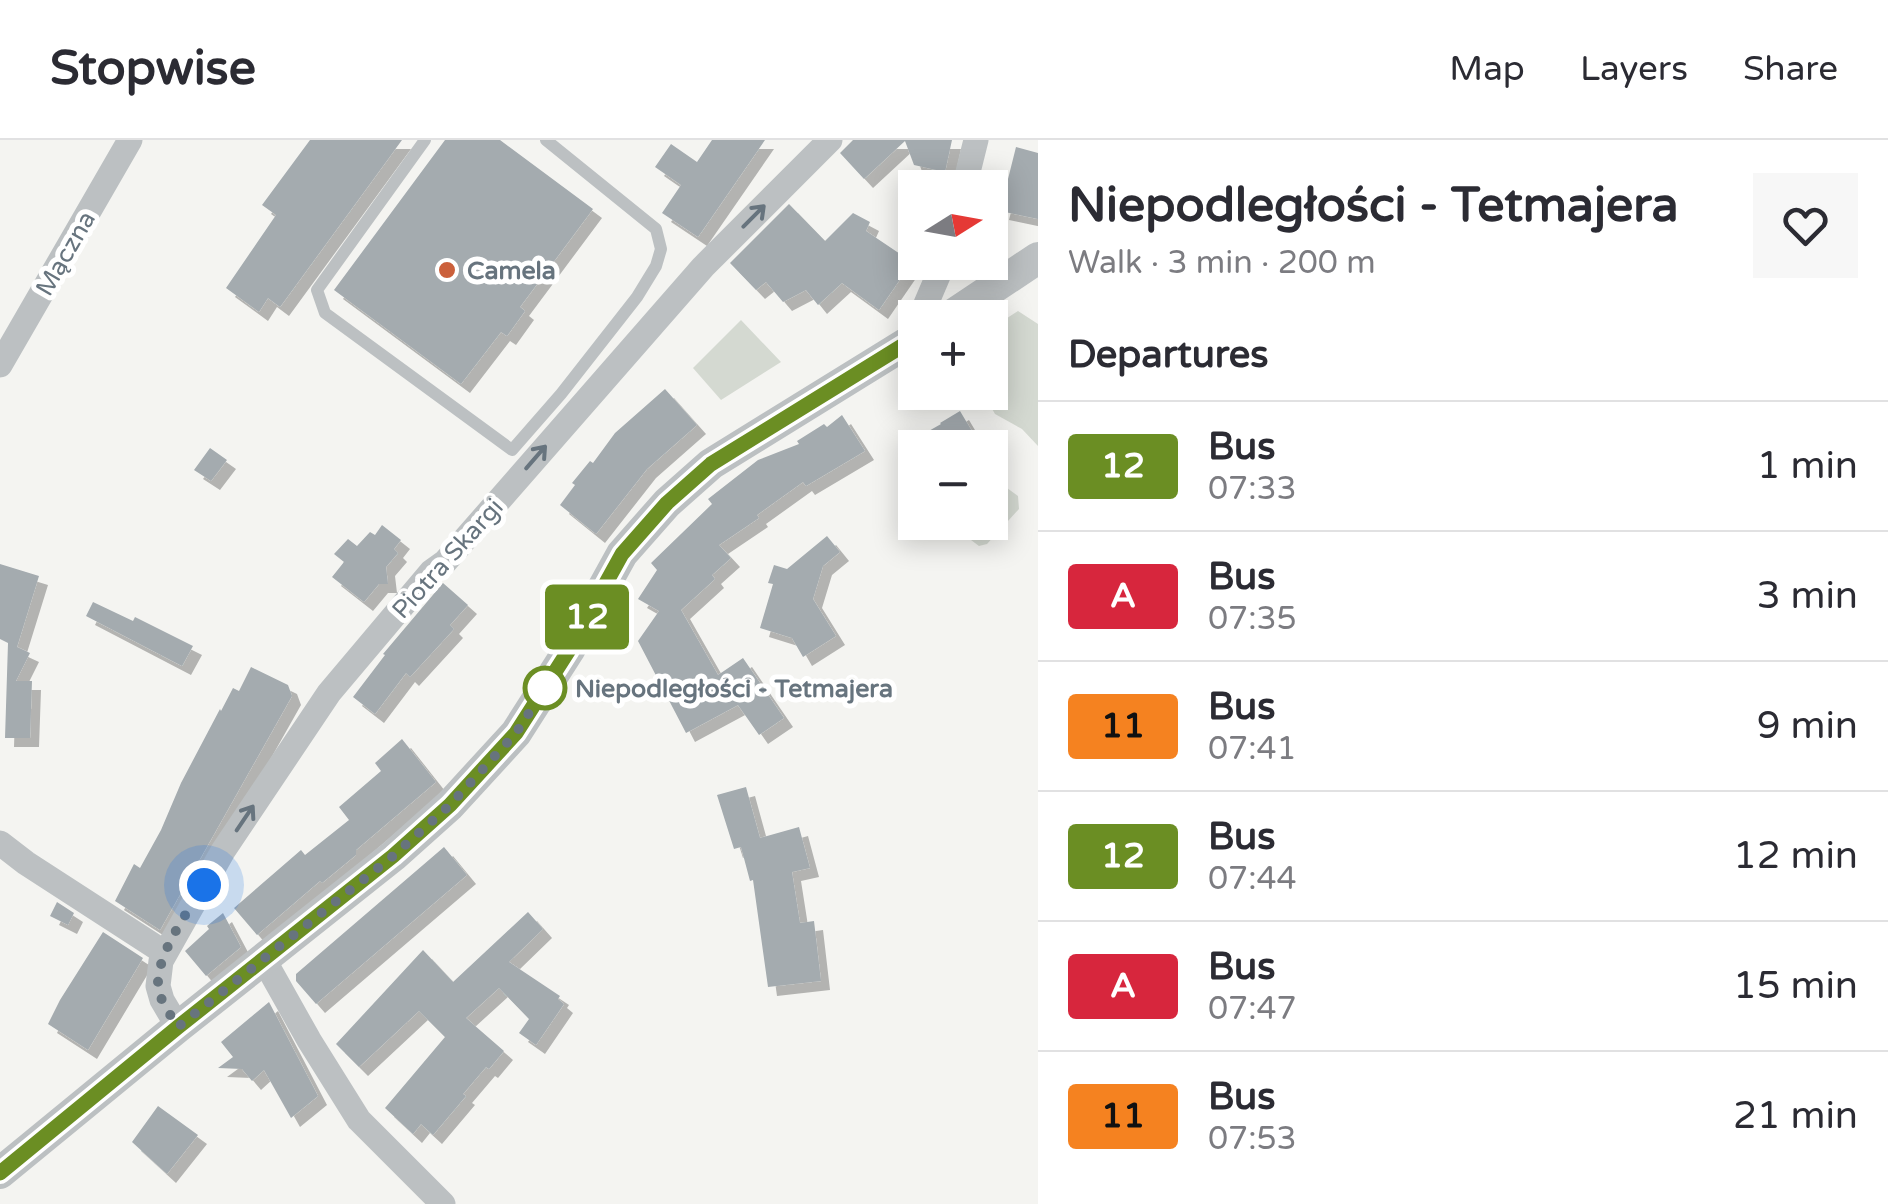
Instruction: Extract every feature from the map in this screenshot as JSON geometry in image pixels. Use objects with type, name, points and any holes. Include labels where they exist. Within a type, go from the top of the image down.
[{"type":"street","name":"Mączna","points":[[0,365],[130,140]]},
{"type":"street","name":"Piotra Skargi","points":[[178,1027],[158,986],[161,960],[223,851],[329,693],[431,572],[445,562],[690,282],[830,140]]},
{"type":"street","points":[[968,170],[976,140]]},
{"type":"street","points":[[974,300],[1038,258]]},
{"type":"street","points":[[0,1174],[408,844],[450,805],[516,733],[569,650],[622,554],[667,503],[711,464],[898,342]]},
{"type":"street","points":[[0,843],[166,953]]},
{"type":"street","points":[[264,960],[359,1120],[436,1202]]},
{"type":"lane","points":[[425,140],[317,290],[325,313],[512,450],[637,298],[661,249],[656,228],[546,140]]},
{"type":"shaded area","points":[[1018,311],[1038,324],[1038,446],[1022,429],[993,410],[1008,410],[1008,317]]},
{"type":"shaded area","points":[[741,320],[781,362],[721,400],[693,368]]},
{"type":"shaded area","points":[[1008,489],[1018,496],[1019,509],[1008,521]]},
{"type":"shaded area","points":[[971,540],[991,540],[987,544],[979,546]]},
{"type":"building","points":[[310,140],[402,140],[280,307],[268,298],[259,312],[226,288],[276,215],[262,205]]},
{"type":"building","name":"Camela","points":[[445,140],[500,140],[593,209],[520,307],[525,311],[507,336],[501,332],[461,384],[334,290]]},
{"type":"building","points":[[712,140],[765,140],[698,237],[662,213],[681,185],[655,167],[671,144],[697,162]]},
{"type":"building","points":[[853,140],[952,140],[945,170],[914,165],[905,141],[864,179],[840,153]]},
{"type":"building","points":[[1016,147],[1038,153],[1038,219],[1008,213],[1008,179]]},
{"type":"building","points":[[789,204],[825,241],[853,213],[870,222],[866,231],[898,253],[900,280],[879,310],[842,283],[818,305],[806,290],[783,302],[766,282],[756,290],[730,263]]},
{"type":"building","points":[[665,389],[697,425],[647,469],[596,534],[560,505],[575,485],[572,483],[615,433]]},
{"type":"building","points":[[960,411],[971,430],[930,430]]},
{"type":"building","points":[[842,415],[865,451],[806,486],[803,482],[719,545],[731,558],[712,575],[715,579],[681,610],[718,675],[743,658],[784,718],[759,735],[738,705],[686,733],[638,641],[659,611],[638,599],[657,570],[651,563],[712,504],[708,499],[758,460],[799,444],[797,441]]},
{"type":"building","points":[[210,448],[227,460],[211,481],[194,470]]},
{"type":"building","points":[[382,525],[401,540],[394,549],[398,553],[386,567],[388,584],[379,584],[364,602],[332,577],[344,562],[334,554],[348,539],[357,546],[370,532],[375,535]]},
{"type":"building","points":[[827,536],[840,552],[823,566],[813,599],[836,636],[803,657],[792,638],[760,628],[773,584],[768,583],[774,565],[787,569]]},
{"type":"building","points":[[0,564],[39,576],[17,647],[30,653],[16,681],[32,681],[30,738],[5,738],[8,643],[0,639]]},
{"type":"building","points":[[443,583],[468,605],[450,625],[454,629],[410,677],[406,673],[375,714],[353,697],[383,654]]},
{"type":"building","points":[[93,602],[133,621],[135,617],[193,646],[182,666],[86,616]]},
{"type":"building","points":[[251,667],[288,685],[292,696],[160,930],[115,901],[134,864],[140,868],[161,830],[220,709],[233,688],[239,691]]},
{"type":"building","points":[[402,739],[436,782],[356,850],[356,855],[257,935],[234,908],[301,850],[305,855],[349,820],[339,807],[381,771],[375,763]]},
{"type":"building","points":[[746,787],[760,838],[799,827],[810,868],[792,872],[800,923],[814,921],[821,981],[768,987],[753,880],[750,881],[741,847],[734,849],[717,795]]},
{"type":"building","points":[[444,847],[467,875],[316,1004],[296,981],[296,974]]},
{"type":"building","points":[[57,902],[74,913],[68,925],[50,916]]},
{"type":"building","points":[[528,912],[543,929],[509,962],[560,996],[558,999],[564,1004],[536,1045],[519,1033],[529,1019],[499,988],[466,1018],[504,1051],[463,1094],[466,1096],[433,1135],[421,1124],[413,1134],[385,1108],[445,1037],[419,1011],[359,1067],[336,1044],[423,950],[453,982]]},
{"type":"building","points":[[223,913],[241,947],[206,976],[185,951]]},
{"type":"building","points":[[103,932],[143,958],[88,1050],[48,1024]]},
{"type":"building","points":[[269,1002],[318,1096],[291,1118],[264,1070],[252,1081],[242,1069],[218,1068],[233,1057],[221,1042]]},
{"type":"building","points":[[158,1106],[198,1135],[167,1174],[132,1142]]},
{"type":"bus line","name":"12","points":[[0,1173],[393,856],[450,805],[516,733],[569,650],[622,554],[667,503],[711,464],[898,349]]},
{"type":"place","name":"Camela","points":[[447,270]]},
{"type":"place","name":"Niepodległości - Tetmajera","points":[[545,688]]},
{"type":"route","points":[[204,885],[161,960],[158,986],[178,1027],[393,856],[450,805],[516,733],[553,676],[545,688]]}]
